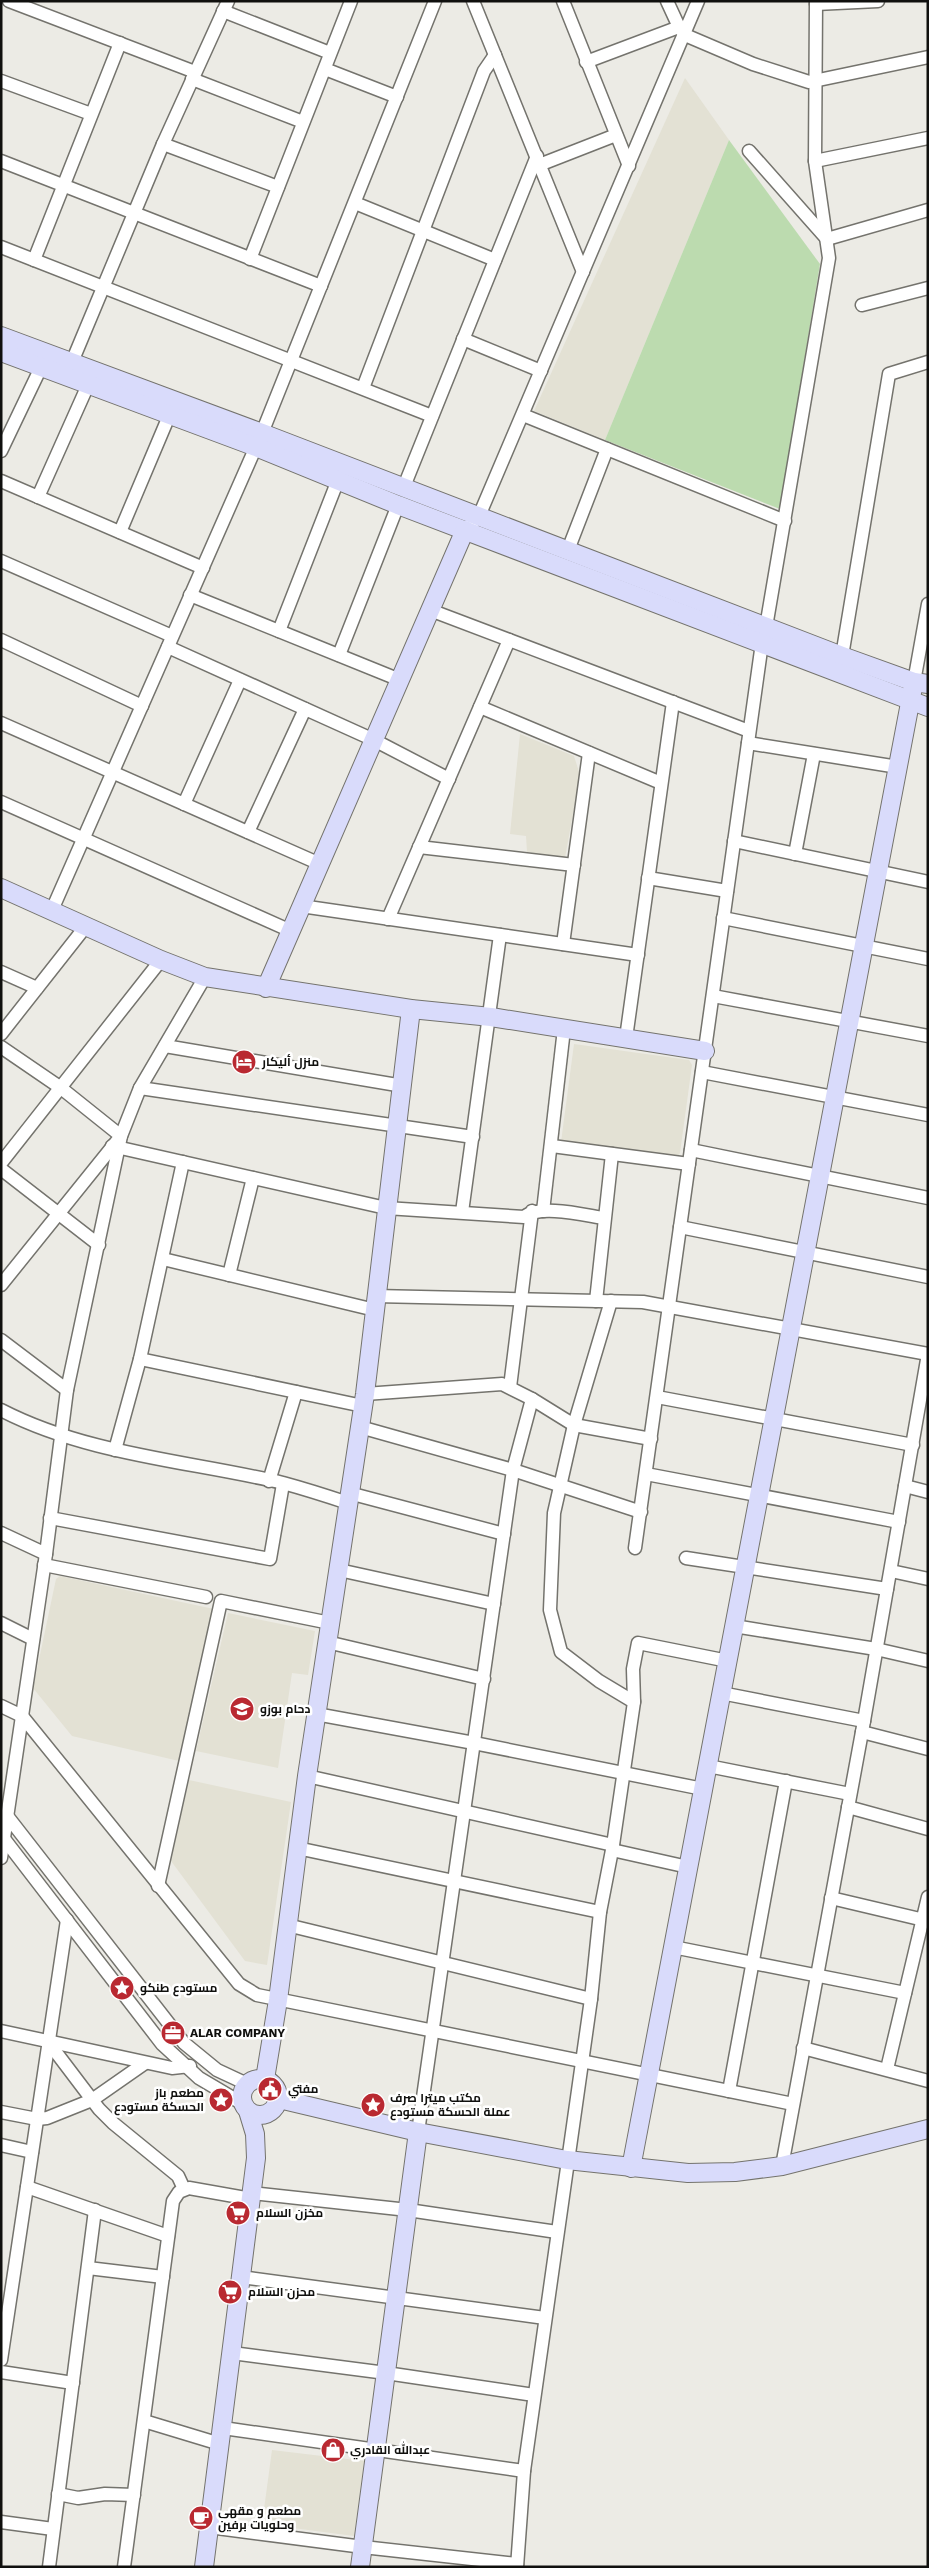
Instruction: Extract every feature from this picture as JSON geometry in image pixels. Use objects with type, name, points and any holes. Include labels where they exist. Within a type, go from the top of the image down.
[{"type":"street","points":[[8,1],[120,43],[303,122]]},
{"type":"street","points":[[250,259],[350,1]]},
{"type":"street","points":[[52,910],[259,440],[435,1]]},
{"type":"street","points":[[474,1],[536,163],[582,272]]},
{"type":"street","points":[[563,1],[628,166]]},
{"type":"street","points":[[667,1],[682,31],[753,64],[809,82],[928,57]]},
{"type":"street","points":[[266,988],[465,530],[478,516],[523,415],[628,166],[682,31],[698,1]]},
{"type":"street","points":[[636,1548],[748,737],[829,258],[815,161],[816,2],[878,1]]},
{"type":"street","points":[[72,362],[163,144],[226,6],[330,54]]},
{"type":"street","points":[[586,62],[682,31]]},
{"type":"street","points":[[34,260],[120,43]]},
{"type":"street","points":[[363,388],[484,71],[495,55]]},
{"type":"street","points":[[325,69],[397,97]]},
{"type":"street","points":[[1,80],[91,114]]},
{"type":"street","points":[[339,655],[432,416],[536,163],[616,136]]},
{"type":"street","points":[[815,161],[928,138]]},
{"type":"street","points":[[163,144],[278,187]]},
{"type":"street","points":[[749,151],[827,239]]},
{"type":"street","points":[[1,161],[321,286]]},
{"type":"street","points":[[355,203],[495,260]]},
{"type":"street","points":[[827,239],[928,210]]},
{"type":"street","points":[[1,247],[432,416]]},
{"type":"street","points":[[862,305],[928,288]]},
{"type":"street","points":[[1,336],[88,385],[169,416],[259,440],[338,480],[478,516],[568,550],[928,707]]},
{"type":"street","points":[[463,339],[542,371]]},
{"type":"street","points":[[1,352],[44,360],[72,362],[401,497],[465,530],[764,635],[842,656],[921,683]]},
{"type":"street","points":[[2,446],[44,360]]},
{"type":"street","points":[[842,656],[889,374],[928,362]]},
{"type":"street","points":[[38,497],[88,385]]},
{"type":"street","points":[[523,415],[785,521]]},
{"type":"street","points":[[120,532],[169,416]]},
{"type":"street","points":[[568,550],[607,449]]},
{"type":"street","points":[[279,631],[338,480]]},
{"type":"street","points":[[1,481],[203,568]]},
{"type":"street","points":[[1,560],[170,642],[240,680],[374,740],[450,779]]},
{"type":"street","points":[[190,595],[400,680]]},
{"type":"street","points":[[631,2168],[911,700],[921,683],[928,604]]},
{"type":"street","points":[[430,610],[672,702],[748,737],[814,754],[898,767]]},
{"type":"street","points":[[1,640],[142,706]]},
{"type":"street","points":[[388,919],[509,640]]},
{"type":"street","points":[[184,804],[240,680]]},
{"type":"street","points":[[626,1038],[672,702]]},
{"type":"street","points":[[480,707],[661,783]]},
{"type":"street","points":[[248,832],[305,709]]},
{"type":"street","points":[[1,723],[320,864]]},
{"type":"street","points":[[563,944],[589,753]]},
{"type":"street","points":[[795,854],[814,754]]},
{"type":"street","points":[[1,802],[291,931]]},
{"type":"street","points":[[734,841],[928,882]]},
{"type":"street","points":[[419,847],[574,865]]},
{"type":"street","points":[[648,878],[727,891]]},
{"type":"street","points":[[1,888],[161,960],[205,977],[411,1010],[491,1017],[705,1051]]},
{"type":"street","points":[[301,906],[638,955]]},
{"type":"street","points":[[723,918],[928,959]]},
{"type":"street","points":[[1,1034],[86,926]]},
{"type":"street","points":[[462,1212],[491,1017],[500,935]]},
{"type":"street","points":[[1,1163],[161,960]]},
{"type":"street","points":[[1,972],[37,988]]},
{"type":"street","points":[[1,1858],[8,1817],[6,1792],[22,1716],[68,1390],[99,1246],[117,1143],[140,1088],[205,977]]},
{"type":"street","points":[[712,996],[928,1036]]},
{"type":"street","points":[[265,2079],[278,2000],[316,1714],[364,1400],[411,1010]]},
{"type":"street","points":[[510,1387],[521,1300],[552,1146],[564,1029]]},
{"type":"street","points":[[1,1046],[61,1088],[117,1143],[184,1162],[386,1208],[524,1217],[538,1211],[604,1218]]},
{"type":"street","points":[[165,1046],[403,1086]]},
{"type":"street","points":[[702,1072],[928,1115]]},
{"type":"street","points":[[140,1088],[473,1137]]},
{"type":"street","points":[[1,1285],[117,1143]]},
{"type":"street","points":[[552,1146],[689,1164]]},
{"type":"street","points":[[691,1150],[928,1198]]},
{"type":"street","points":[[596,1300],[612,1154]]},
{"type":"street","points":[[115,1450],[140,1359],[184,1162]]},
{"type":"street","points":[[1,1169],[99,1246]]},
{"type":"street","points":[[229,1275],[253,1178]]},
{"type":"street","points":[[680,1227],[928,1277]]},
{"type":"street","points":[[163,1259],[229,1275],[375,1303],[521,1300],[644,1302],[928,1354],[922,1422],[913,1445],[905,1486],[782,2166]]},
{"type":"street","points":[[611,1301],[574,1425],[552,1523],[550,1610],[561,1652],[599,1681],[634,1702]]},
{"type":"street","points":[[1,1340],[68,1390]]},
{"type":"street","points":[[140,1359],[296,1392],[364,1400],[502,1384],[532,1399],[574,1425],[651,1438]]},
{"type":"street","points":[[269,1481],[296,1392]]},
{"type":"street","points":[[656,1398],[913,1445]]},
{"type":"street","points":[[360,2567],[432,2031],[513,1470],[532,1399]]},
{"type":"street","points":[[1,1410],[61,1434],[115,1450],[349,1498],[504,1534]]},
{"type":"street","points":[[360,1426],[513,1470],[641,1512]]},
{"type":"street","points":[[646,1474],[899,1522]]},
{"type":"street","points":[[50,1518],[270,1559],[283,1484]]},
{"type":"street","points":[[905,1486],[928,1492]]},
{"type":"street","points":[[1,1533],[45,1560],[206,1597]]},
{"type":"street","points":[[686,1558],[887,1589]]},
{"type":"street","points":[[339,1570],[494,1604]]},
{"type":"street","points":[[891,1570],[928,1579]]},
{"type":"street","points":[[158,1886],[221,1601],[330,1624]]},
{"type":"street","points":[[1,1623],[32,1639]]},
{"type":"street","points":[[734,1626],[876,1649],[928,1661]]},
{"type":"street","points":[[327,1642],[484,1679]]},
{"type":"street","points":[[209,2527],[517,2565],[524,2471],[591,1999],[600,1912],[624,1774],[634,1702],[633,1669],[638,1643],[728,1661]]},
{"type":"street","points":[[721,1693],[863,1726],[928,1749]]},
{"type":"street","points":[[1,1706],[22,1716],[239,1984],[257,1995],[793,2104]]},
{"type":"street","points":[[316,1714],[474,1743],[703,1789]]},
{"type":"street","points":[[708,1766],[850,1794]]},
{"type":"street","points":[[307,1776],[464,1811],[688,1867]]},
{"type":"street","points":[[729,2091],[786,1781]]},
{"type":"street","points":[[848,1807],[928,1829]]},
{"type":"street","points":[[8,1817],[175,2032],[204,2061],[247,2084]]},
{"type":"street","points":[[4,1840],[162,2044],[186,2068],[213,2088],[246,2108],[256,2115],[265,2115],[276,2107],[279,2099],[275,2086],[265,2079],[257,2079],[247,2084],[242,2093],[246,2108],[256,2146],[222,2436],[204,2567]]},
{"type":"street","points":[[297,1848],[600,1912]]},
{"type":"street","points":[[887,2069],[925,1920],[928,1897]]},
{"type":"street","points":[[831,1898],[925,1920]]},
{"type":"street","points":[[1,2360],[66,1920]]},
{"type":"street","points":[[287,1925],[591,1999]]},
{"type":"street","points":[[673,1947],[905,1993]]},
{"type":"street","points":[[1,2032],[172,2068],[186,2068],[204,2061]]},
{"type":"street","points":[[49,2042],[92,2100],[113,2123],[178,2176],[184,2189]]},
{"type":"street","points":[[803,2048],[928,2080]]},
{"type":"street","points":[[1,2112],[37,2119],[92,2100],[146,2063]]},
{"type":"street","points":[[279,2099],[418,2132],[567,2160],[631,2168],[710,2174],[782,2166],[928,2129]]},
{"type":"street","points":[[1,2145],[32,2152]]},
{"type":"street","points":[[27,2187],[168,2236]]},
{"type":"street","points":[[124,2567],[173,2200],[184,2189],[408,2210],[557,2232]]},
{"type":"street","points":[[48,2567],[95,2210]]},
{"type":"street","points":[[88,2268],[163,2277]]},
{"type":"street","points":[[241,2277],[545,2318]]},
{"type":"street","points":[[232,2353],[534,2395]]},
{"type":"street","points":[[1,2372],[73,2383]]},
{"type":"street","points":[[144,2421],[222,2436],[376,2450],[524,2471]]},
{"type":"street","points":[[58,2494],[78,2498],[105,2494],[134,2495]]},
{"type":"street","points":[[1,2522],[54,2529]]},
{"type":"shaded area","points":[[685,78],[729,140],[605,440],[534,411]]},
{"type":"shaded area","points":[[520,734],[574,756],[580,775],[565,858],[527,852],[526,836],[510,834]]},
{"type":"shaded area","points":[[574,1044],[689,1060],[692,1065],[680,1153],[677,1158],[561,1142]]},
{"type":"shaded area","points":[[60,1576],[214,1609],[179,1761],[72,1736],[33,1688],[56,1579]]},
{"type":"shaded area","points":[[228,1613],[315,1631],[308,1675],[292,1673],[278,1768],[196,1751]]},
{"type":"shaded area","points":[[189,1780],[291,1802],[267,1965],[245,1961],[171,1861]]},
{"type":"shaded area","points":[[272,2450],[364,2461],[354,2536],[262,2524]]},
{"type":"green space","points":[[729,140],[820,264],[780,509],[605,440]]},
{"type":"place","name":"منزل أليكار","points":[[244,1062]]},
{"type":"place","name":"دحام بوزو","points":[[242,1709]]},
{"type":"place","name":"مستودع طنكو","points":[[122,1988]]},
{"type":"place","name":"ALAR COMPANY","points":[[173,2033]]},
{"type":"place","name":"مفتي","points":[[270,2089]]},
{"type":"place","name":"مطعم باز الحسكة مستودع","points":[[221,2100]]},
{"type":"place","name":"مكتب ميترا صرف عملة الحسكة مستودع","points":[[373,2105]]},
{"type":"place","name":"مخزن السلام","points":[[238,2213]]},
{"type":"place","name":"محزن السلام","points":[[230,2292]]},
{"type":"place","name":"عبدالله القادري","points":[[333,2450]]},
{"type":"place","name":"مطعم و مقهى وحلويات برفين","points":[[201,2518]]}]
